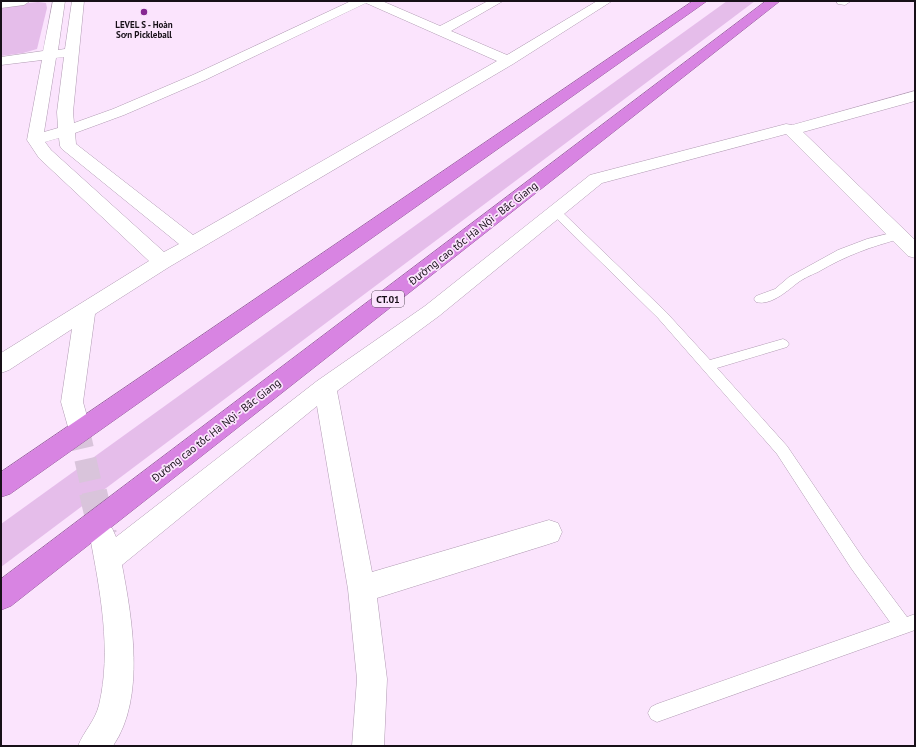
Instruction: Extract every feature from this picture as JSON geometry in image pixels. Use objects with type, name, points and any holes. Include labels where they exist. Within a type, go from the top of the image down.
[{"type":"highway","points":[[1,486],[701,1]]},
{"type":"highway","name":"Đường cao tốc Hà Nội - Bắc Giang","points":[[1,596],[774,1]]},
{"type":"street","points":[[1,4],[24,1]]},
{"type":"street","points":[[59,1],[35,140],[45,154],[162,262]]},
{"type":"street","points":[[78,1],[65,112],[68,146],[192,244]]},
{"type":"street","points":[[35,140],[67,131],[136,106],[361,1]]},
{"type":"street","points":[[371,1],[508,61]]},
{"type":"street","points":[[440,32],[497,1]]},
{"type":"street","points":[[1,364],[192,244],[508,61],[606,1]]},
{"type":"street","points":[[1,61],[72,52]]},
{"type":"street","points":[[94,746],[108,726],[115,700],[119,676],[119,648],[106,548],[325,387],[432,311],[596,179],[786,129],[792,130],[915,96]]},
{"type":"street","points":[[792,130],[915,251]]},
{"type":"street","points":[[78,427],[72,402],[85,312]]},
{"type":"street","points":[[325,387],[362,589],[372,679],[368,746]]},
{"type":"street","points":[[362,589],[549,532]]},
{"type":"lane","points":[[555,211],[662,315],[782,450],[857,563],[910,625],[657,713]]},
{"type":"lane","points":[[760,299],[780,292],[793,280],[842,253],[871,242],[899,234]]},
{"type":"lane","points":[[707,366],[783,344]]},
{"type":"shaded area","points":[[727,1],[755,1],[1,567],[1,524]]},
{"type":"shaded area","points":[[38,2],[46,3],[47,8],[37,49],[23,53],[1,56],[1,6]]},
{"type":"tunnel","points":[[78,427],[93,493]]},
{"type":"tunnel","points":[[93,492],[103,535]]},
{"type":"place","name":"LEVEL S - Hoàn Sơn Pickleball","points":[[144,12]]}]
